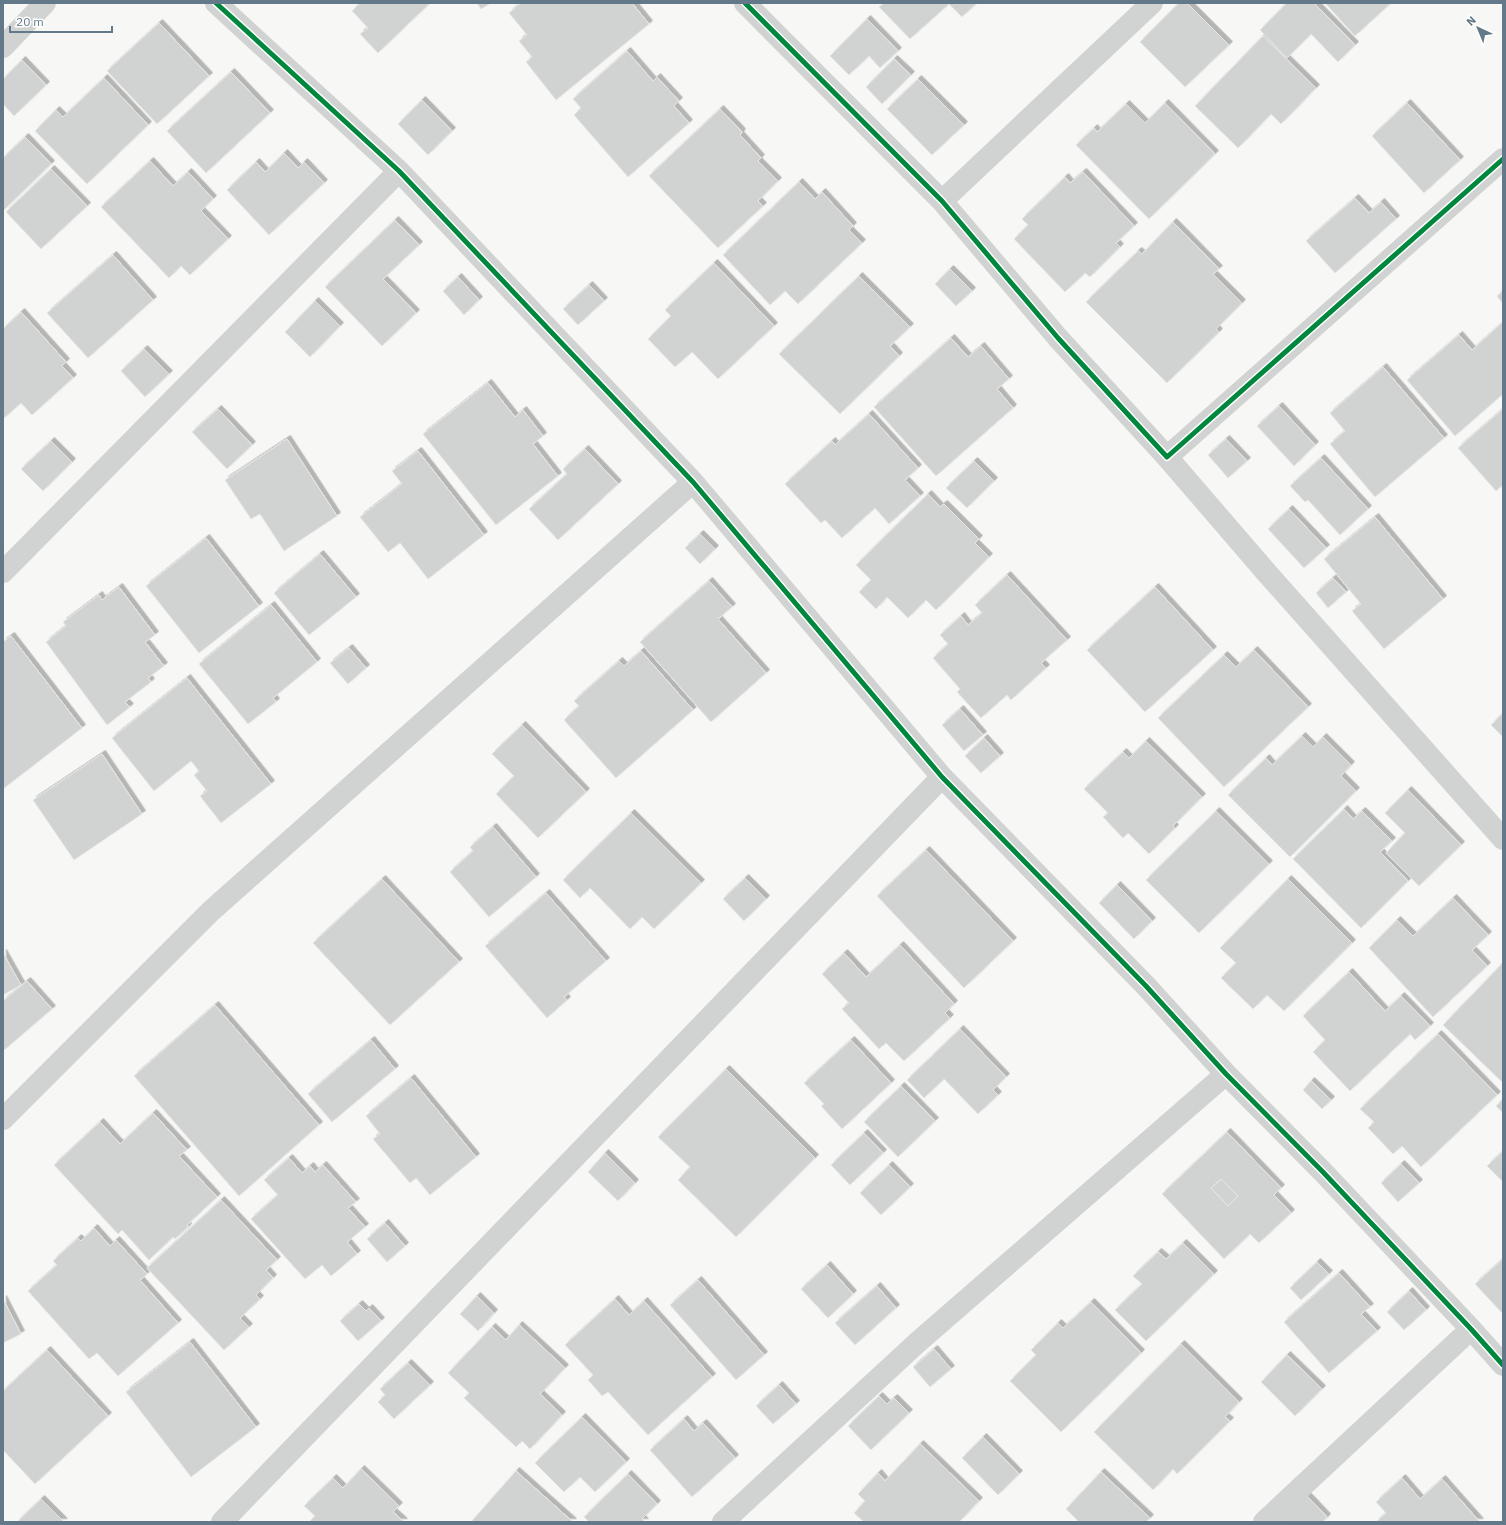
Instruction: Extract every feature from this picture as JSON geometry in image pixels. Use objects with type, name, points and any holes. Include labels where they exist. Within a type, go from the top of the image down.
[{"type":"street","points":[[3,47],[45,3]]},
{"type":"street","points":[[216,3],[399,171],[693,482],[942,777],[1146,986],[1226,1074],[1322,1172],[1471,1329],[1503,1365]]},
{"type":"street","points":[[745,3],[942,201],[1058,338],[1167,457],[1266,572],[1503,839]]},
{"type":"street","points":[[942,201],[1152,3]]},
{"type":"street","points":[[1167,457],[1503,159]]},
{"type":"street","points":[[3,572],[399,171]]},
{"type":"street","points":[[3,1119],[211,911],[693,482]]},
{"type":"street","points":[[222,1522],[942,777]]},
{"type":"street","points":[[723,1522],[918,1342],[1226,1074]]},
{"type":"street","points":[[1264,1522],[1471,1329]]},
{"type":"building","points":[[360,3],[430,3],[378,53],[360,34],[368,28],[352,11]]},
{"type":"building","points":[[477,3],[491,3],[481,9]]},
{"type":"building","points":[[521,3],[632,3],[649,24],[556,100],[526,62],[532,57],[519,41],[527,35],[509,13]]},
{"type":"building","points":[[884,3],[977,3],[962,17],[949,4],[910,39],[879,7]]},
{"type":"building","points":[[1179,3],[1187,3],[1229,45],[1185,87],[1140,42]]},
{"type":"building","points":[[1287,3],[1314,3],[1355,45],[1338,62],[1311,34],[1287,58],[1260,30]]},
{"type":"building","points":[[1325,3],[1391,3],[1355,36]]},
{"type":"building","points":[[867,19],[898,51],[880,68],[869,56],[849,75],[830,56]]},
{"type":"building","points":[[159,23],[209,76],[157,124],[107,71]]},
{"type":"building","points":[[1263,36],[1316,88],[1281,124],[1271,114],[1238,148],[1195,106]]},
{"type":"building","points":[[627,51],[653,81],[657,77],[679,101],[674,106],[689,123],[628,177],[574,115],[581,108],[573,99]]},
{"type":"building","points":[[894,59],[911,75],[882,104],[866,87]]},
{"type":"building","points":[[22,60],[46,85],[14,116],[3,104],[3,79]]},
{"type":"building","points":[[231,72],[270,113],[206,173],[167,131]]},
{"type":"building","points":[[104,78],[148,125],[87,184],[35,131],[56,110],[63,117]]},
{"type":"building","points":[[918,79],[964,125],[932,155],[887,109]]},
{"type":"building","points":[[422,100],[452,131],[428,155],[398,124]]},
{"type":"building","points":[[1165,103],[1215,154],[1149,219],[1076,145],[1094,128],[1097,132],[1126,104],[1145,123]]},
{"type":"building","points":[[1407,103],[1460,160],[1424,193],[1372,136]]},
{"type":"building","points":[[720,109],[742,132],[740,135],[761,158],[758,161],[778,181],[758,201],[763,206],[718,248],[649,176]]},
{"type":"building","points":[[25,137],[51,164],[3,211],[3,158]]},
{"type":"building","points":[[284,153],[298,168],[304,162],[324,183],[269,235],[227,190],[256,162],[265,172]]},
{"type":"building","points":[[150,161],[173,186],[188,172],[213,199],[201,211],[228,239],[190,275],[181,266],[169,278],[101,207]]},
{"type":"building","points":[[51,169],[87,206],[41,249],[6,212]]},
{"type":"building","points":[[1083,172],[1134,226],[1116,243],[1120,247],[1090,277],[1085,273],[1065,292],[1014,239],[1028,225],[1022,219],[1065,177],[1070,183]]},
{"type":"building","points":[[799,182],[815,199],[822,192],[853,226],[849,230],[862,243],[798,304],[785,291],[770,305],[723,255]]},
{"type":"building","points":[[1355,198],[1369,213],[1381,202],[1396,219],[1335,273],[1306,241]]},
{"type":"building","points":[[395,220],[419,245],[383,279],[416,313],[382,346],[325,287]]},
{"type":"building","points":[[1173,222],[1219,269],[1213,274],[1242,303],[1216,329],[1219,332],[1167,383],[1086,302],[1138,251],[1142,254]]},
{"type":"building","points":[[113,255],[153,300],[88,358],[47,313]]},
{"type":"building","points":[[714,263],[774,326],[718,379],[692,352],[675,367],[648,339],[671,316],[665,310]]},
{"type":"building","points":[[950,269],[972,291],[956,306],[935,284]]},
{"type":"building","points":[[859,276],[910,327],[890,346],[899,356],[840,414],[779,354]]},
{"type":"building","points":[[458,277],[479,300],[464,315],[443,291]]},
{"type":"building","points":[[589,285],[604,301],[578,325],[563,309]]},
{"type":"building","points":[[1503,291],[1503,304],[1497,296]]},
{"type":"building","points":[[315,301],[340,326],[310,357],[285,332]]},
{"type":"building","points":[[21,312],[66,362],[62,366],[73,378],[32,415],[21,403],[3,419],[3,329]]},
{"type":"building","points":[[1503,322],[1503,394],[1455,436],[1407,380],[1459,335],[1472,350]]},
{"type":"building","points":[[951,338],[968,357],[981,346],[1009,379],[997,389],[1013,408],[936,476],[874,407]]},
{"type":"building","points":[[144,349],[169,374],[145,397],[121,371]]},
{"type":"building","points":[[1383,367],[1444,438],[1375,497],[1330,444],[1345,431],[1330,413]]},
{"type":"building","points":[[488,383],[515,417],[523,410],[543,436],[533,444],[558,476],[496,525],[423,434]]},
{"type":"building","points":[[1279,406],[1315,445],[1294,466],[1257,426]]},
{"type":"building","points":[[218,409],[252,445],[227,469],[192,432]]},
{"type":"building","points":[[1503,409],[1503,485],[1496,491],[1458,448]]},
{"type":"building","points":[[869,414],[918,468],[905,480],[920,496],[889,524],[875,508],[842,538],[825,520],[821,523],[785,484],[832,441],[835,445]]},
{"type":"building","points":[[287,439],[337,516],[284,551],[260,514],[251,519],[225,480]]},
{"type":"building","points":[[1226,439],[1247,461],[1228,478],[1208,455]]},
{"type":"building","points":[[51,441],[72,462],[43,491],[21,469]]},
{"type":"building","points":[[585,449],[618,484],[558,540],[529,509],[567,474],[563,469]]},
{"type":"building","points":[[418,451],[484,535],[428,579],[400,543],[388,552],[360,517],[402,484],[392,471]]},
{"type":"building","points":[[1321,458],[1368,509],[1340,535],[1308,500],[1305,502],[1290,486]]},
{"type":"building","points":[[974,461],[994,481],[967,508],[946,488]]},
{"type":"building","points":[[928,494],[940,507],[944,504],[979,539],[975,543],[989,557],[936,610],[926,600],[908,618],[887,597],[876,609],[859,592],[871,580],[856,565]]},
{"type":"building","points":[[1289,509],[1326,548],[1304,568],[1268,529]]},
{"type":"building","points":[[1375,517],[1443,599],[1384,649],[1352,611],[1361,604],[1324,559]]},
{"type":"building","points":[[700,534],[715,549],[700,564],[685,548]]},
{"type":"building","points":[[206,538],[259,606],[199,653],[146,586]]},
{"type":"building","points":[[320,554],[356,597],[309,635],[274,593]]},
{"type":"building","points":[[1007,575],[1067,640],[1041,663],[1046,668],[1011,700],[1007,695],[981,718],[957,692],[960,689],[933,658],[948,644],[940,635],[961,616],[968,625],[982,613],[975,605]]},
{"type":"building","points":[[1333,578],[1346,592],[1328,608],[1316,593]]},
{"type":"building","points":[[709,581],[732,607],[718,619],[766,673],[711,722],[640,642]]},
{"type":"building","points":[[119,587],[155,635],[145,642],[164,666],[148,678],[151,682],[125,702],[130,707],[107,725],[46,642],[66,626],[63,622],[99,595],[102,600]]},
{"type":"building","points":[[1155,587],[1213,650],[1145,712],[1087,650]]},
{"type":"building","points":[[271,605],[317,662],[273,698],[276,702],[248,724],[199,664]]},
{"type":"building","points":[[11,636],[82,728],[3,789],[3,642]]},
{"type":"building","points":[[349,648],[366,668],[348,684],[330,663]]},
{"type":"building","points":[[1254,650],[1308,707],[1224,787],[1158,718],[1224,655],[1236,667]]},
{"type":"building","points":[[641,651],[693,710],[616,778],[564,720],[579,706],[574,701],[619,661],[624,666]]},
{"type":"building","points":[[187,678],[271,784],[221,823],[200,796],[207,791],[194,775],[199,771],[191,761],[154,791],[112,738]]},
{"type":"building","points":[[960,709],[983,735],[964,751],[942,725]]},
{"type":"building","points":[[1503,713],[1503,737],[1491,725]]},
{"type":"building","points":[[522,725],[586,792],[538,838],[496,794],[514,776],[492,754]]},
{"type":"building","points":[[1302,736],[1313,747],[1323,737],[1351,765],[1341,776],[1356,791],[1290,857],[1228,795],[1266,758],[1272,765]]},
{"type":"building","points":[[984,738],[1000,756],[981,773],[965,756]]},
{"type":"building","points":[[1146,741],[1202,797],[1173,826],[1175,828],[1149,854],[1128,833],[1123,838],[1103,817],[1108,813],[1084,789],[1123,752],[1129,758]]},
{"type":"building","points":[[102,754],[142,814],[74,860],[33,800]]},
{"type":"building","points":[[1408,790],[1461,845],[1419,886],[1386,853],[1405,833],[1385,813]]},
{"type":"building","points":[[1344,809],[1353,819],[1362,811],[1392,841],[1380,852],[1408,881],[1361,928],[1293,859]]},
{"type":"building","points":[[1216,811],[1269,864],[1199,933],[1146,880]]},
{"type":"building","points":[[631,813],[701,883],[654,929],[642,917],[630,929],[590,888],[580,898],[563,880]]},
{"type":"building","points":[[493,827],[536,877],[489,917],[450,872],[473,851],[470,847]]},
{"type":"building","points":[[926,850],[1013,941],[964,988],[877,896]]},
{"type":"building","points":[[745,878],[766,899],[744,921],[723,899]]},
{"type":"building","points":[[382,879],[459,962],[390,1025],[313,943]]},
{"type":"building","points":[[1288,879],[1352,943],[1284,1011],[1267,995],[1253,1009],[1221,978],[1236,963],[1220,948]]},
{"type":"building","points":[[1117,885],[1152,921],[1134,939],[1099,903]]},
{"type":"building","points":[[546,893],[606,961],[564,997],[567,1000],[547,1018],[485,946]]},
{"type":"building","points":[[1453,898],[1488,935],[1472,950],[1487,966],[1433,1017],[1369,948],[1397,920],[1413,936]]},
{"type":"building","points":[[900,945],[954,1004],[945,1013],[950,1018],[904,1061],[886,1043],[879,1049],[842,1009],[849,1003],[822,974],[844,953],[866,977]]},
{"type":"building","points":[[3,953],[21,985],[3,995]]},
{"type":"building","points":[[1501,965],[1503,967],[1503,1083],[1443,1025]]},
{"type":"building","points":[[1349,972],[1385,1011],[1401,996],[1430,1026],[1415,1040],[1410,1034],[1350,1091],[1313,1052],[1325,1040],[1303,1016]]},
{"type":"building","points":[[27,981],[52,1009],[3,1051],[3,1001]]},
{"type":"building","points":[[215,1005],[319,1125],[239,1196],[134,1076]]},
{"type":"building","points":[[960,1029],[1006,1077],[993,1090],[998,1095],[978,1114],[944,1079],[924,1098],[907,1080]]},
{"type":"building","points":[[1438,1034],[1497,1095],[1421,1167],[1402,1146],[1393,1154],[1368,1128],[1374,1122],[1360,1109]]},
{"type":"building","points":[[371,1040],[395,1069],[332,1122],[308,1094]]},
{"type":"building","points":[[851,1040],[891,1083],[842,1129],[821,1106],[824,1104],[804,1083]]},
{"type":"building","points":[[726,1069],[815,1158],[736,1237],[678,1180],[690,1167],[658,1137]]},
{"type":"building","points":[[411,1078],[476,1157],[430,1195],[416,1178],[410,1183],[373,1139],[380,1134],[366,1116]]},
{"type":"building","points":[[1311,1081],[1331,1100],[1322,1109],[1303,1090]]},
{"type":"building","points":[[901,1086],[935,1121],[898,1157],[864,1122]]},
{"type":"building","points":[[1503,1099],[1503,1113],[1496,1106]]},
{"type":"building","points":[[153,1113],[187,1150],[179,1156],[217,1197],[187,1225],[188,1227],[175,1239],[173,1237],[149,1260],[122,1230],[118,1234],[54,1165],[100,1122],[120,1144]]},
{"type":"building","points":[[1227,1132],[1281,1188],[1274,1195],[1291,1213],[1259,1243],[1250,1234],[1224,1259],[1162,1194]],"holes":[[[1221,1179],[1238,1196],[1228,1206],[1211,1188]]]},
{"type":"building","points":[[864,1133],[883,1153],[850,1185],[831,1165]]},
{"type":"building","points":[[1503,1151],[1503,1182],[1487,1166]]},
{"type":"building","points":[[605,1153],[635,1183],[618,1201],[588,1172]]},
{"type":"building","points":[[289,1158],[302,1173],[310,1166],[315,1172],[323,1165],[356,1202],[348,1208],[365,1227],[347,1242],[357,1254],[331,1276],[322,1265],[305,1279],[251,1219],[278,1195],[264,1180]]},
{"type":"building","points":[[1401,1164],[1419,1183],[1398,1202],[1381,1183]]},
{"type":"building","points":[[889,1165],[910,1187],[881,1215],[860,1193]]},
{"type":"building","points":[[1221,1179],[1238,1196],[1228,1206],[1211,1188]]},
{"type":"building","points":[[221,1200],[277,1260],[266,1270],[273,1278],[256,1295],[260,1299],[240,1318],[249,1327],[224,1350],[147,1268]]},
{"type":"building","points":[[385,1223],[405,1246],[387,1262],[367,1239]]},
{"type":"building","points":[[94,1228],[110,1246],[116,1240],[147,1274],[140,1280],[178,1323],[118,1376],[97,1353],[89,1359],[28,1291],[57,1265],[53,1261],[78,1238],[81,1241]]},
{"type":"building","points":[[1183,1243],[1214,1274],[1146,1341],[1115,1310],[1142,1284],[1133,1276],[1158,1252],[1166,1259]]},
{"type":"building","points":[[1503,1259],[1503,1314],[1475,1284]]},
{"type":"building","points":[[1317,1262],[1329,1274],[1301,1300],[1290,1288]]},
{"type":"building","points":[[827,1265],[853,1294],[828,1318],[801,1289]]},
{"type":"building","points":[[1339,1273],[1370,1307],[1361,1314],[1377,1331],[1329,1373],[1284,1322]]},
{"type":"building","points":[[698,1280],[764,1355],[736,1380],[670,1305]]},
{"type":"building","points":[[877,1286],[896,1308],[855,1345],[835,1323]]},
{"type":"building","points":[[1409,1291],[1426,1310],[1404,1330],[1387,1312]]},
{"type":"building","points":[[477,1296],[494,1313],[478,1331],[460,1314]]},
{"type":"building","points":[[3,1299],[21,1334],[3,1343]]},
{"type":"building","points":[[615,1299],[629,1315],[644,1301],[712,1377],[648,1435],[608,1392],[602,1396],[588,1380],[593,1375],[565,1345]]},
{"type":"building","points":[[1091,1302],[1141,1353],[1061,1432],[1010,1381],[1036,1355],[1031,1350],[1058,1323],[1063,1328]]},
{"type":"building","points":[[359,1304],[366,1311],[369,1308],[381,1321],[358,1341],[340,1321]]},
{"type":"building","points":[[519,1325],[565,1368],[540,1394],[562,1415],[530,1449],[522,1441],[516,1447],[464,1398],[469,1393],[448,1373],[492,1327],[506,1340]]},
{"type":"building","points":[[190,1342],[256,1427],[191,1477],[126,1392]]},
{"type":"building","points":[[1181,1344],[1239,1402],[1225,1417],[1230,1421],[1177,1474],[1173,1469],[1153,1490],[1094,1432]]},
{"type":"building","points":[[934,1349],[951,1369],[930,1387],[913,1367]]},
{"type":"building","points":[[47,1350],[108,1416],[35,1484],[3,1450],[3,1391]]},
{"type":"building","points":[[1287,1355],[1322,1389],[1295,1416],[1261,1382]]},
{"type":"building","points":[[408,1363],[430,1385],[394,1419],[378,1402],[385,1395],[380,1389]]},
{"type":"building","points":[[779,1385],[796,1404],[773,1424],[756,1406]]},
{"type":"building","points":[[879,1396],[887,1404],[894,1398],[909,1413],[871,1450],[848,1426]]},
{"type":"building","points":[[582,1417],[626,1462],[595,1492],[580,1477],[564,1492],[535,1463]]},
{"type":"building","points":[[684,1419],[694,1431],[703,1423],[735,1458],[692,1497],[650,1450]]},
{"type":"building","points":[[983,1437],[1019,1474],[998,1495],[962,1458]]},
{"type":"building","points":[[920,1444],[979,1501],[959,1522],[864,1522],[854,1513],[865,1501],[858,1494],[878,1473],[885,1481]]},
{"type":"building","points":[[361,1469],[399,1506],[393,1512],[404,1522],[309,1522],[315,1516],[304,1506],[333,1478],[343,1488]]},
{"type":"building","points":[[516,1471],[573,1522],[471,1522]]},
{"type":"building","points":[[1101,1472],[1150,1518],[1146,1522],[1079,1522],[1066,1509]]},
{"type":"building","points":[[628,1474],[657,1504],[642,1519],[645,1522],[589,1522],[584,1517]]},
{"type":"building","points":[[1402,1478],[1420,1499],[1442,1479],[1480,1522],[1376,1522],[1386,1513],[1376,1502]]},
{"type":"building","points":[[1307,1496],[1327,1517],[1323,1522],[1280,1522]]},
{"type":"building","points":[[41,1499],[64,1522],[17,1522]]},
{"type":"cycle path","points":[[216,3],[399,171],[693,482],[942,777],[1146,986],[1226,1074],[1322,1171],[1503,1365]]},
{"type":"cycle path","points":[[745,3],[942,201],[1058,338],[1167,457],[1503,159]]}]
